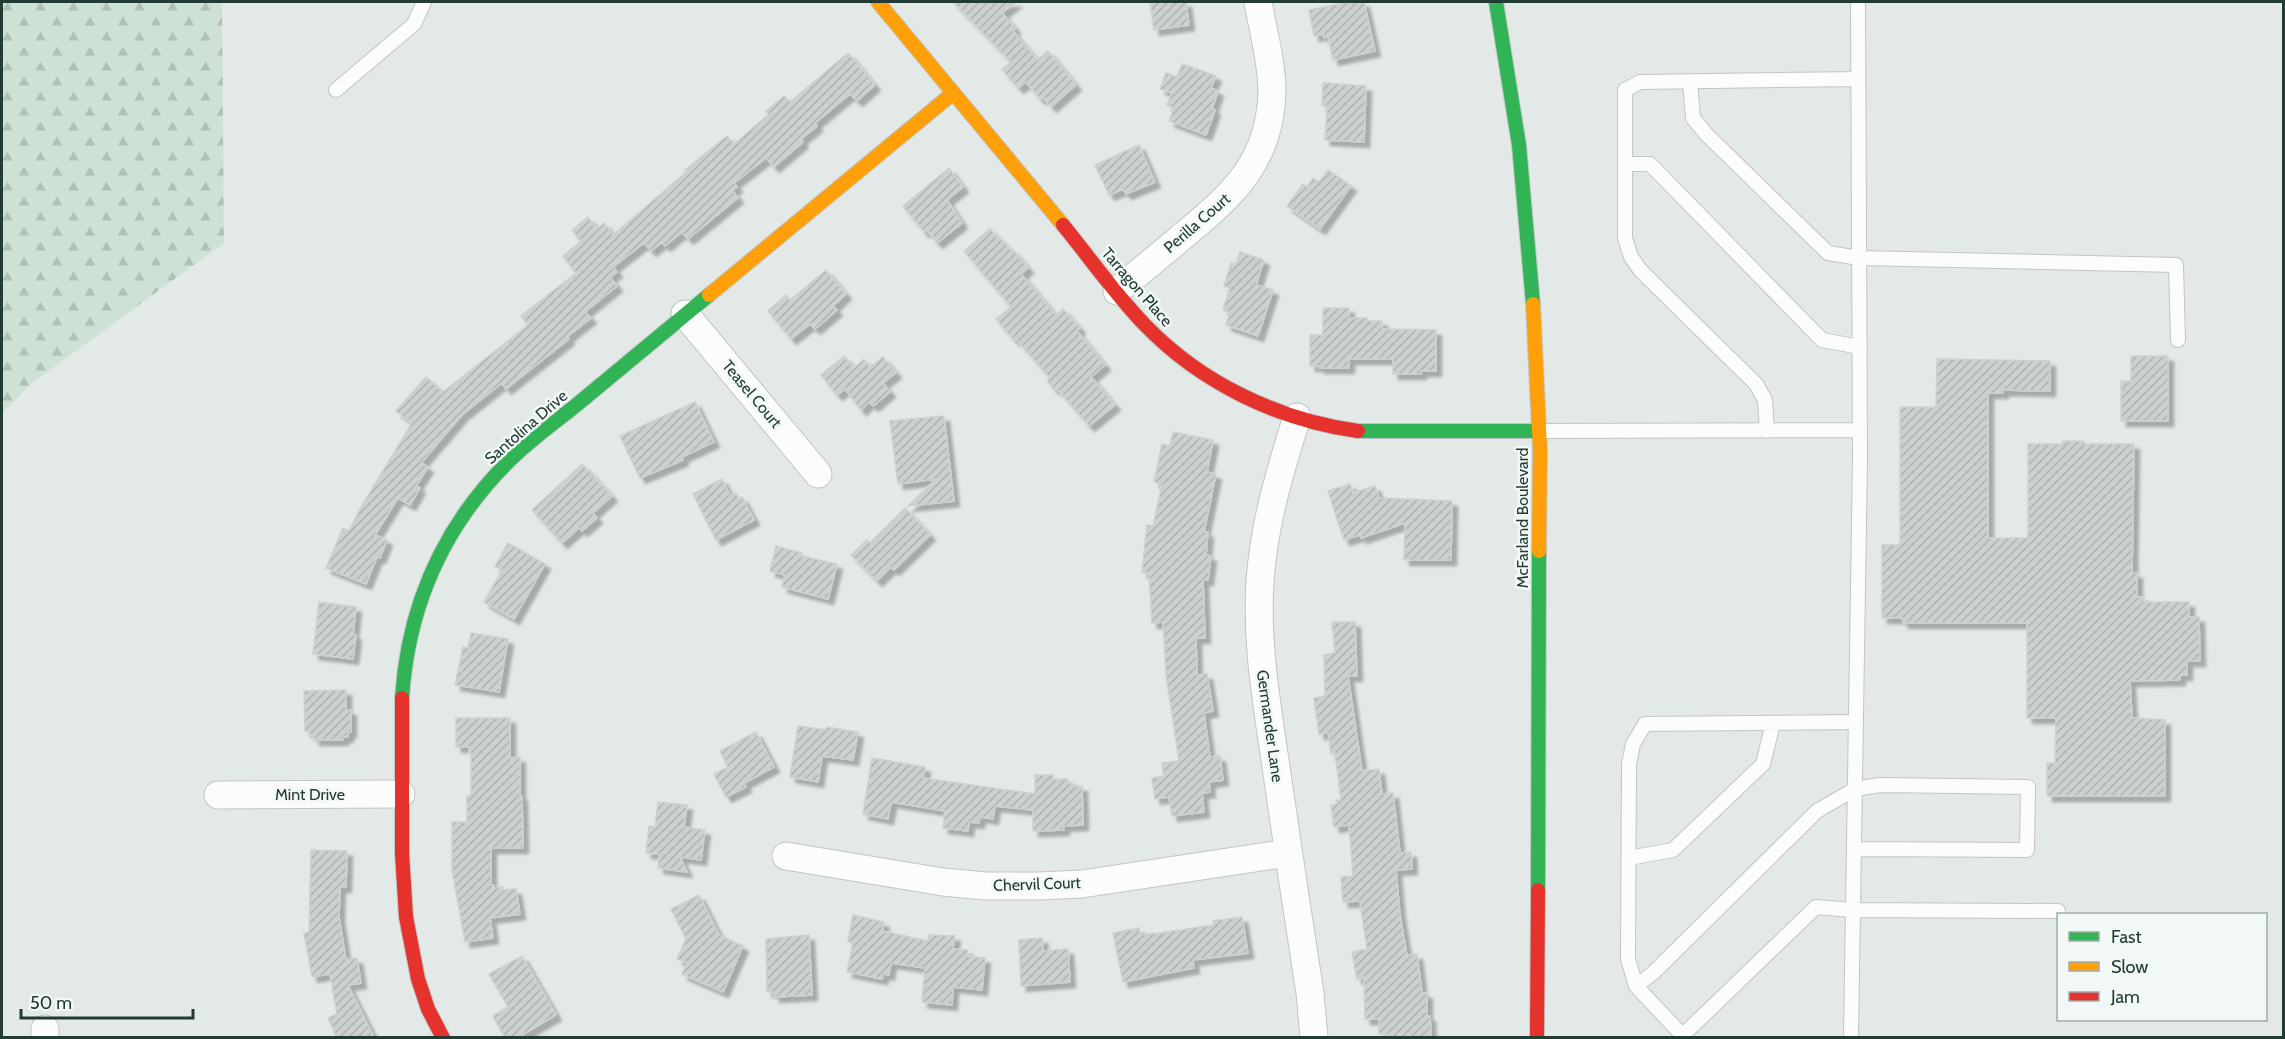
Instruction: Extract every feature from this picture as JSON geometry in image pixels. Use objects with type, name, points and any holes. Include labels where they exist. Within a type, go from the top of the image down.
[{"type":"street","name":"Tarragon Place","points":[[878,2],[1150,331],[1190,364],[1269,408],[1316,424],[1357,431],[1539,431]]},
{"type":"street","name":"Perilla Court","points":[[1117,291],[1222,204],[1243,180],[1258,153],[1268,122],[1272,91],[1270,68],[1257,2]]},
{"type":"street","name":"McFarland Boulevard","points":[[1496,2],[1519,145],[1528,224],[1536,332],[1539,431],[1537,1038]]},
{"type":"street","name":"Santolina Drive","points":[[443,1038],[420,982],[407,930],[402,877],[401,697],[406,654],[422,592],[450,534],[474,498],[511,459],[952,94]]},
{"type":"street","name":"Teasel Court","points":[[685,314],[818,474]]},
{"type":"street","name":"Germander Lane","points":[[1297,417],[1277,482],[1268,525],[1260,578],[1259,621],[1264,687],[1310,993],[1314,1038]]},
{"type":"street","name":"Mint Drive","points":[[218,795],[401,794]]},
{"type":"street","name":"Chervil Court","points":[[786,856],[943,882],[986,886],[1040,886],[1082,884],[1288,853]]},
{"type":"lane","points":[[336,90],[414,24],[424,2]]},
{"type":"lane","points":[[1851,1038],[1860,430],[1858,2]]},
{"type":"lane","points":[[1767,430],[1765,400],[1756,384],[1641,271],[1631,257],[1625,238],[1625,90],[1640,82],[1858,79]]},
{"type":"lane","points":[[1690,82],[1693,118],[1706,134],[1828,253],[1859,258],[2176,265],[2178,340]]},
{"type":"lane","points":[[1625,164],[1650,164],[1822,340],[1860,347]]},
{"type":"lane","points":[[1539,431],[1860,430]]},
{"type":"lane","points":[[1856,722],[1645,724],[1633,744],[1629,764],[1628,959],[1636,986],[1684,1036],[1816,907],[1853,910],[2058,911]]},
{"type":"lane","points":[[1629,858],[1673,850],[1763,764],[1773,723]]},
{"type":"lane","points":[[1636,986],[1653,973],[1817,811],[1855,789],[1880,785],[2028,787],[2027,850],[1854,849]]},
{"type":"green space","points":[[2,2],[222,2],[224,243],[32,383],[2,413]]},
{"type":"building","points":[[953,2],[1016,2],[1002,13],[1015,28],[1013,31],[1037,60],[1048,51],[1076,85],[1051,107],[1043,97],[1040,99],[1026,82],[1018,88],[1002,69],[1011,62]]},
{"type":"building","points":[[1150,2],[1186,2],[1189,25],[1154,30]]},
{"type":"building","points":[[1349,2],[1364,2],[1375,51],[1333,60],[1328,36],[1324,38],[1323,34],[1314,36],[1309,10]]},
{"type":"building","points":[[848,53],[875,85],[857,101],[850,94],[815,123],[817,126],[801,139],[803,142],[774,167],[766,158],[734,183],[737,187],[732,190],[738,198],[688,239],[682,232],[665,246],[662,242],[651,251],[644,243],[613,267],[617,272],[610,277],[617,286],[585,312],[591,318],[567,337],[569,339],[506,389],[502,383],[462,415],[421,463],[428,467],[416,486],[420,488],[410,505],[398,498],[375,535],[387,540],[366,584],[326,568],[343,528],[349,531],[412,423],[396,411],[426,377],[443,392],[528,325],[521,316],[576,273],[563,256],[581,241],[572,230],[588,217],[597,229],[604,223],[613,235],[686,172],[685,170],[727,136],[734,144],[769,114],[766,111],[784,96],[790,102]]},
{"type":"building","points":[[1182,64],[1216,76],[1211,88],[1218,91],[1212,109],[1215,110],[1206,135],[1169,121],[1174,108],[1167,105],[1172,93],[1160,89],[1166,73],[1177,77]]},
{"type":"building","points":[[1323,83],[1366,86],[1364,142],[1325,140],[1327,106],[1322,106]]},
{"type":"building","points":[[1139,145],[1155,182],[1126,194],[1123,189],[1109,195],[1095,165]]},
{"type":"building","points":[[949,168],[963,187],[947,200],[962,223],[937,243],[927,230],[924,232],[903,206]]},
{"type":"building","points":[[1328,170],[1351,186],[1320,229],[1287,206],[1303,184],[1307,187],[1313,178],[1319,182]]},
{"type":"building","points":[[990,229],[1014,251],[1028,268],[1021,274],[1056,315],[1063,309],[1080,328],[1077,331],[1105,365],[1091,377],[1115,405],[1089,426],[1058,390],[1054,389],[1048,382],[1049,377],[996,319],[1011,307],[964,251]]},
{"type":"building","points":[[1240,252],[1264,260],[1256,285],[1273,290],[1258,336],[1226,325],[1230,312],[1223,310],[1230,288],[1224,286],[1231,263],[1236,264]]},
{"type":"building","points":[[826,270],[846,294],[833,306],[837,310],[815,329],[810,324],[791,339],[768,311],[786,295],[790,300]]},
{"type":"building","points":[[1323,308],[1349,308],[1349,318],[1382,321],[1382,329],[1436,330],[1436,371],[1421,371],[1421,374],[1393,374],[1393,359],[1349,359],[1349,368],[1310,366],[1310,335],[1323,335]]},
{"type":"building","points":[[844,356],[854,368],[864,359],[870,367],[883,357],[896,373],[883,383],[890,392],[873,406],[869,402],[861,410],[845,389],[837,395],[821,375]]},
{"type":"building","points":[[2131,356],[2168,356],[2168,421],[2121,421],[2121,381],[2131,381]]},
{"type":"building","points":[[1937,359],[2050,361],[2050,391],[2003,390],[2003,393],[1988,393],[1988,538],[2028,538],[2028,444],[2063,444],[2063,441],[2084,441],[2085,444],[2134,444],[2132,573],[2137,573],[2137,597],[2144,597],[2144,602],[2189,602],[2189,617],[2199,617],[2200,661],[2187,661],[2187,675],[2180,675],[2180,680],[2130,681],[2132,718],[2165,720],[2165,796],[2047,796],[2047,763],[2055,763],[2056,718],[2027,718],[2027,623],[1903,623],[1902,618],[1882,618],[1882,545],[1900,545],[1900,407],[1936,407]]},
{"type":"building","points":[[695,402],[714,442],[682,457],[683,460],[640,478],[620,436]]},
{"type":"building","points":[[944,416],[954,501],[908,506],[936,479],[898,484],[890,421]]},
{"type":"building","points":[[1173,432],[1213,440],[1207,472],[1216,474],[1204,532],[1208,532],[1206,555],[1211,556],[1208,580],[1203,580],[1205,638],[1196,638],[1197,675],[1207,674],[1213,711],[1204,713],[1210,757],[1220,756],[1223,780],[1209,782],[1210,792],[1202,793],[1204,812],[1172,816],[1169,797],[1155,799],[1152,778],[1164,776],[1162,763],[1179,761],[1166,675],[1163,622],[1152,623],[1149,573],[1142,573],[1147,525],[1153,526],[1162,484],[1154,482],[1162,444],[1170,446]]},
{"type":"building","points":[[582,464],[612,496],[593,513],[597,518],[582,531],[579,528],[562,543],[532,510]]},
{"type":"building","points":[[722,479],[730,496],[736,493],[739,499],[742,497],[754,520],[716,540],[693,494]]},
{"type":"building","points":[[1350,484],[1353,493],[1375,486],[1379,498],[1452,501],[1451,560],[1404,560],[1405,523],[1361,538],[1360,535],[1344,540],[1328,491]]},
{"type":"building","points":[[905,508],[930,535],[894,570],[891,567],[877,581],[851,555],[867,540],[870,543]]},
{"type":"building","points":[[508,543],[545,564],[514,619],[484,602],[502,570],[495,566]]},
{"type":"building","points":[[776,546],[802,553],[801,556],[837,564],[828,599],[782,587],[785,575],[770,571]]},
{"type":"building","points":[[319,602],[356,607],[353,659],[313,654]]},
{"type":"building","points":[[1332,622],[1355,622],[1357,676],[1348,676],[1362,771],[1379,769],[1382,794],[1393,793],[1400,853],[1411,852],[1412,869],[1396,870],[1400,915],[1407,956],[1417,954],[1422,993],[1427,993],[1427,1016],[1430,1016],[1431,1038],[1386,1038],[1386,1034],[1379,1034],[1379,1019],[1365,1019],[1364,977],[1357,979],[1352,952],[1367,949],[1360,901],[1343,902],[1341,877],[1353,876],[1349,825],[1334,827],[1331,805],[1337,804],[1336,800],[1341,800],[1335,753],[1331,754],[1328,732],[1319,734],[1314,698],[1325,696],[1324,655],[1335,653]]},
{"type":"building","points":[[471,633],[508,639],[499,692],[455,685],[463,647],[468,648]]},
{"type":"building","points":[[346,690],[346,710],[351,710],[351,732],[348,732],[348,737],[343,737],[343,740],[314,740],[314,735],[310,735],[310,731],[305,731],[304,691]]},
{"type":"building","points":[[456,718],[510,718],[510,758],[520,757],[520,796],[522,796],[523,848],[491,848],[491,885],[494,885],[494,888],[503,887],[503,890],[516,889],[520,914],[490,918],[493,938],[465,942],[452,870],[452,822],[467,822],[467,796],[471,796],[471,753],[469,753],[469,747],[456,747]]},
{"type":"building","points":[[798,726],[826,730],[827,727],[858,732],[853,760],[822,756],[818,782],[790,777]]},
{"type":"building","points":[[756,732],[774,767],[744,783],[746,787],[726,797],[714,774],[728,767],[720,751]]},
{"type":"building","points":[[872,758],[925,767],[923,778],[1035,794],[1035,775],[1053,775],[1053,780],[1067,779],[1073,786],[1082,786],[1083,825],[1063,826],[1064,830],[1033,831],[1033,810],[995,806],[993,819],[980,817],[979,823],[969,822],[968,831],[943,828],[945,811],[891,802],[888,819],[863,814]]},
{"type":"building","points":[[658,802],[687,805],[684,827],[705,830],[701,860],[680,857],[687,872],[658,868],[659,854],[646,853],[649,826],[655,827]]},
{"type":"building","points":[[311,850],[347,851],[346,887],[340,887],[339,917],[346,960],[357,958],[361,983],[348,985],[374,1038],[337,1038],[328,1018],[337,1014],[330,974],[312,977],[304,933],[309,932]]},
{"type":"building","points":[[699,895],[719,935],[743,946],[723,992],[682,974],[687,963],[677,959],[686,939],[671,909]]},
{"type":"building","points":[[853,915],[884,922],[882,931],[928,941],[929,935],[955,936],[953,949],[968,950],[967,956],[985,958],[982,990],[953,987],[952,1005],[922,1002],[925,968],[891,963],[889,975],[883,974],[882,979],[847,972],[853,943],[848,942]]},
{"type":"building","points":[[1242,917],[1248,953],[1193,960],[1194,968],[1123,982],[1113,933],[1139,928],[1140,935],[1159,933],[1214,925],[1213,921]]},
{"type":"building","points":[[809,935],[812,995],[774,997],[774,992],[767,992],[766,939]]},
{"type":"building","points":[[1042,938],[1043,951],[1068,949],[1070,982],[1021,986],[1019,940]]},
{"type":"building","points":[[522,956],[556,1015],[517,1038],[505,1038],[493,1016],[508,1007],[489,974]]},
{"type":"traffic: fast","points":[[1496,2],[1519,145],[1533,304]]},
{"type":"traffic: fast","points":[[402,698],[412,631],[421,599],[448,540],[466,512],[487,485],[518,452],[709,295]]},
{"type":"traffic: fast","points":[[1358,431],[1539,431]]},
{"type":"traffic: fast","points":[[1538,890],[1539,551]]},
{"type":"traffic: slow","points":[[878,2],[1063,225]]},
{"type":"traffic: slow","points":[[709,295],[952,94]]},
{"type":"traffic: slow","points":[[1533,304],[1540,450],[1539,551]]},
{"type":"traffic: jam","points":[[1063,225],[1145,325],[1191,364],[1242,396],[1270,408],[1328,426],[1358,431]]},
{"type":"traffic: jam","points":[[402,698],[402,853],[406,917],[418,979],[428,1009],[443,1038]]},
{"type":"traffic: jam","points":[[1537,1038],[1538,890]]}]
